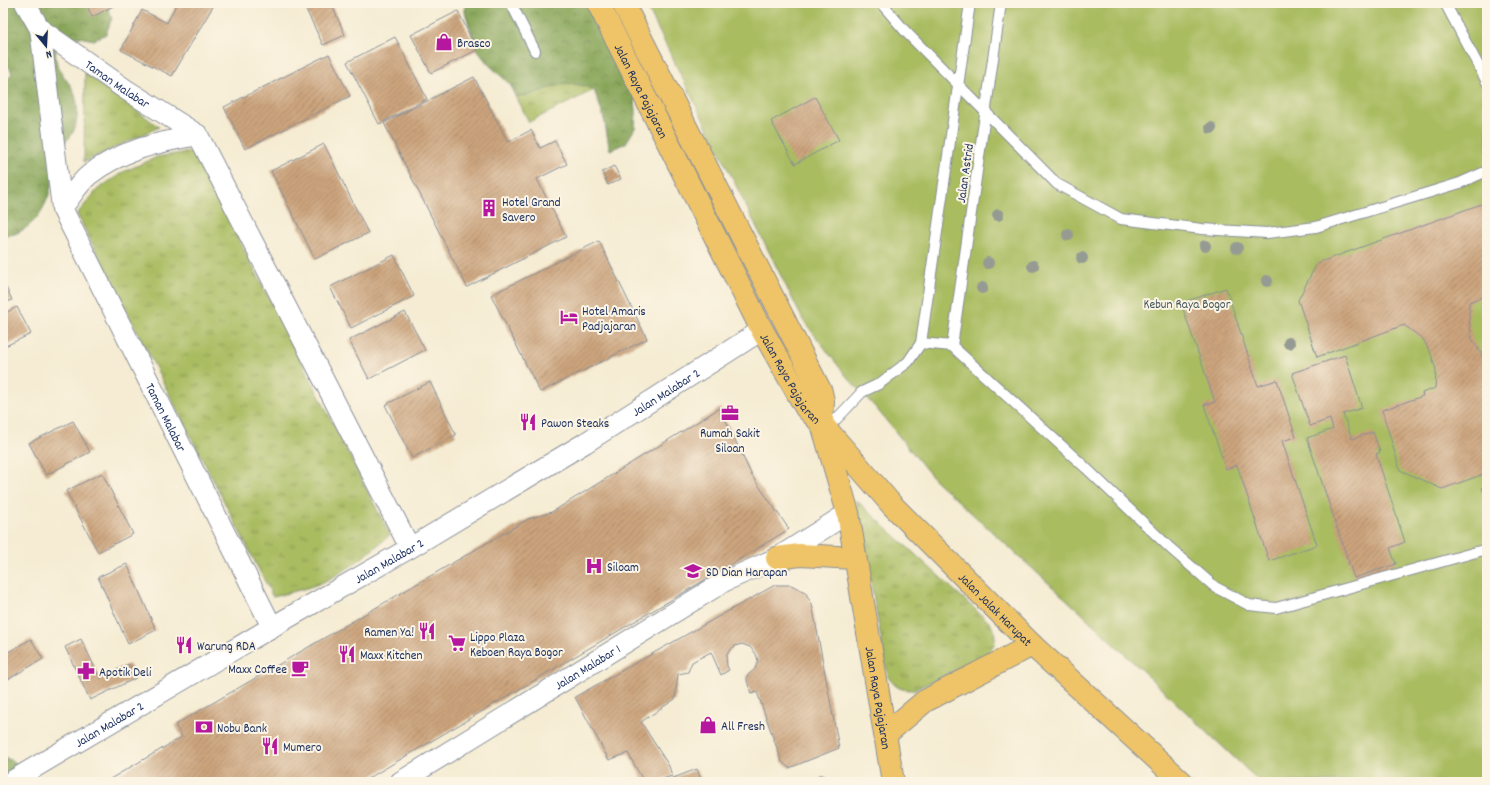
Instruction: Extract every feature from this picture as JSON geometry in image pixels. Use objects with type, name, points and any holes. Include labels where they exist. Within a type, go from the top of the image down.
[{"type":"main road","name":"Jalan Raya Pajajaran","points":[[598,3],[762,330],[806,408],[824,427],[848,513],[893,782]]},
{"type":"main road","points":[[623,3],[821,392],[823,401],[824,427]]},
{"type":"main road","name":"Jalan Jalak Harupat","points":[[824,427],[892,505],[1032,645],[1182,782]]},
{"type":"main road","points":[[778,558],[800,555],[855,558]]},
{"type":"main road","points":[[886,734],[925,701],[1032,645]]},
{"type":"street","name":"Taman Malabar","points":[[26,3],[40,29],[62,208],[272,627]]},
{"type":"street","name":"Taman Malabar","points":[[40,29],[125,88],[198,135]]},
{"type":"street","points":[[62,208],[89,175],[120,156],[162,141],[198,135],[410,548]]},
{"type":"street","name":"Jalan Malabar 2","points":[[10,782],[272,627],[410,548],[585,443],[762,330]]},
{"type":"street","name":"Jalan Malabar 1","points":[[412,779],[725,581],[778,558],[848,513]]},
{"type":"lane","points":[[511,3],[535,51]]},
{"type":"lane","points":[[881,3],[906,32],[1057,184],[1121,219],[1202,229],[1267,233],[1316,227],[1460,183],[1487,171]]},
{"type":"lane","name":"Jalan Astrid","points":[[921,343],[970,3]]},
{"type":"lane","name":"Jalan Astrid","points":[[952,346],[986,112],[1000,3]]},
{"type":"lane","points":[[1445,3],[1487,82]]},
{"type":"lane","points":[[824,427],[862,392],[879,384],[908,362],[921,343],[952,346],[1086,468],[1170,548],[1215,587],[1249,605],[1276,608],[1487,549]]},
{"type":"green space","points":[[3,3],[103,3],[107,6],[112,18],[106,34],[94,40],[79,37],[65,37],[56,47],[58,67],[72,88],[76,98],[78,109],[76,125],[71,136],[56,151],[54,174],[48,197],[43,208],[29,225],[17,233],[4,236],[3,87],[12,73],[3,57]]},
{"type":"green space","points":[[465,3],[637,3],[637,23],[628,37],[624,52],[635,97],[636,113],[635,128],[626,143],[610,150],[603,115],[594,90],[583,85],[565,83],[532,94],[515,97],[514,88],[488,64],[477,50],[465,12]]},
{"type":"green space","points":[[469,3],[594,90],[529,122]]},
{"type":"green space","name":"Kebun Raya Bogor","points":[[645,3],[1487,3],[1487,782],[1260,782],[1078,610],[934,479],[876,408],[847,377],[803,320]]},
{"type":"green space","points":[[85,72],[159,127],[84,162]]},
{"type":"green space","points":[[194,151],[390,535],[357,562],[328,580],[273,597],[77,214],[98,189],[123,172],[157,157]]},
{"type":"green space","points":[[856,500],[990,623],[995,639],[992,648],[989,651],[979,659],[914,690],[899,688],[891,681],[888,677]]},
{"type":"green space","points":[[3,756],[16,763],[18,776],[3,782]]},
{"type":"building","points":[[86,3],[119,3],[92,17]]},
{"type":"building","points":[[177,3],[215,3],[172,76],[121,50],[142,10],[167,23]]},
{"type":"building","points":[[303,3],[331,3],[345,35],[323,45]]},
{"type":"building","name":"Brasco","points":[[458,11],[477,50],[431,73],[411,35]]},
{"type":"building","points":[[395,37],[427,99],[379,124],[347,62]]},
{"type":"building","points":[[329,54],[350,96],[245,149],[224,107]]},
{"type":"building","name":"Hotel Grand Savero","points":[[474,77],[508,142],[531,130],[540,148],[555,141],[567,164],[537,179],[566,237],[467,287],[384,123]]},
{"type":"building","points":[[815,97],[839,140],[795,164],[771,121]]},
{"type":"building","points":[[324,144],[368,233],[315,259],[271,171]]},
{"type":"building","points":[[614,166],[621,179],[608,185],[602,172]]},
{"type":"building","points":[[1487,202],[1487,295],[1469,302],[1469,320],[1472,339],[1487,363],[1487,473],[1442,489],[1400,470],[1382,410],[1423,396],[1422,393],[1435,388],[1436,370],[1431,354],[1423,339],[1404,325],[1317,357],[1298,300],[1317,263]]},
{"type":"building","name":"Hotel Amaris Padjajaran","points":[[599,241],[647,339],[540,392],[491,295]]},
{"type":"building","points":[[394,255],[414,296],[351,328],[330,287]]},
{"type":"building","points":[[3,281],[12,300],[3,304]]},
{"type":"building","points":[[1226,288],[1258,386],[1277,380],[1296,437],[1282,441],[1317,545],[1269,561],[1237,465],[1226,469],[1204,405],[1215,402],[1181,303]]},
{"type":"building","points":[[17,307],[31,334],[3,347],[3,314]]},
{"type":"building","points":[[405,312],[425,350],[369,379],[349,340]]},
{"type":"building","points":[[1345,355],[1362,408],[1343,414],[1352,439],[1373,432],[1380,452],[1376,454],[1405,542],[1390,548],[1396,564],[1354,578],[1307,438],[1333,429],[1330,419],[1310,426],[1292,373]]},
{"type":"building","points":[[430,382],[456,435],[412,458],[385,405]]},
{"type":"building","name":"Lippo Plaza Keboen Raya Bogor","points":[[720,408],[752,476],[789,529],[737,561],[362,782],[105,782],[182,737],[175,725],[528,519],[552,512]]},
{"type":"building","points":[[73,421],[90,452],[46,475],[29,443]]},
{"type":"building","points":[[102,473],[133,534],[98,552],[66,491]]},
{"type":"building","points":[[1487,486],[1487,500],[1482,488]]},
{"type":"building","points":[[127,564],[156,630],[128,644],[98,577]]},
{"type":"building","points":[[775,585],[791,585],[805,592],[812,604],[839,748],[789,768],[782,762],[757,692],[751,694],[747,680],[747,676],[755,669],[758,661],[756,654],[750,647],[742,644],[735,646],[729,651],[726,657],[729,670],[721,675],[711,652],[692,662],[688,672],[678,674],[675,699],[641,722],[669,766],[672,776],[653,782],[644,782],[628,753],[609,760],[575,697]]},
{"type":"building","points":[[31,639],[43,659],[3,682],[3,655]]},
{"type":"building","name":"Apotik Deli","points":[[81,639],[100,678],[129,664],[136,678],[90,700],[65,647]]},
{"type":"building","points":[[697,769],[702,782],[663,782]]},
{"type":"place","name":"Brasco","points":[[444,42]]},
{"type":"place","name":"Hotel Grand Savero","points":[[489,208]]},
{"type":"place","name":"Hotel Amaris Padjajaran","points":[[569,317]]},
{"type":"place","name":"Rumah Sakit Siloan","points":[[730,413]]},
{"type":"place","name":"Pawon Steaks","points":[[528,422]]},
{"type":"place","name":"Siloam","points":[[594,566]]},
{"type":"place","name":"SD Dian Harapan","points":[[693,571]]},
{"type":"place","name":"Ramen Ya!","points":[[427,631]]},
{"type":"place","name":"Lippo Plaza Keboen Raya Bogor","points":[[457,643]]},
{"type":"place","name":"Warung RDA","points":[[184,645]]},
{"type":"place","name":"Maxx Kitchen","points":[[347,654]]},
{"type":"place","name":"Maxx Coffee","points":[[300,668]]},
{"type":"place","name":"Apotik Deli","points":[[86,671]]},
{"type":"place","name":"All Fresh","points":[[708,725]]},
{"type":"place","name":"Nobu Bank","points":[[204,727]]},
{"type":"place","name":"Mumero","points":[[270,746]]}]
